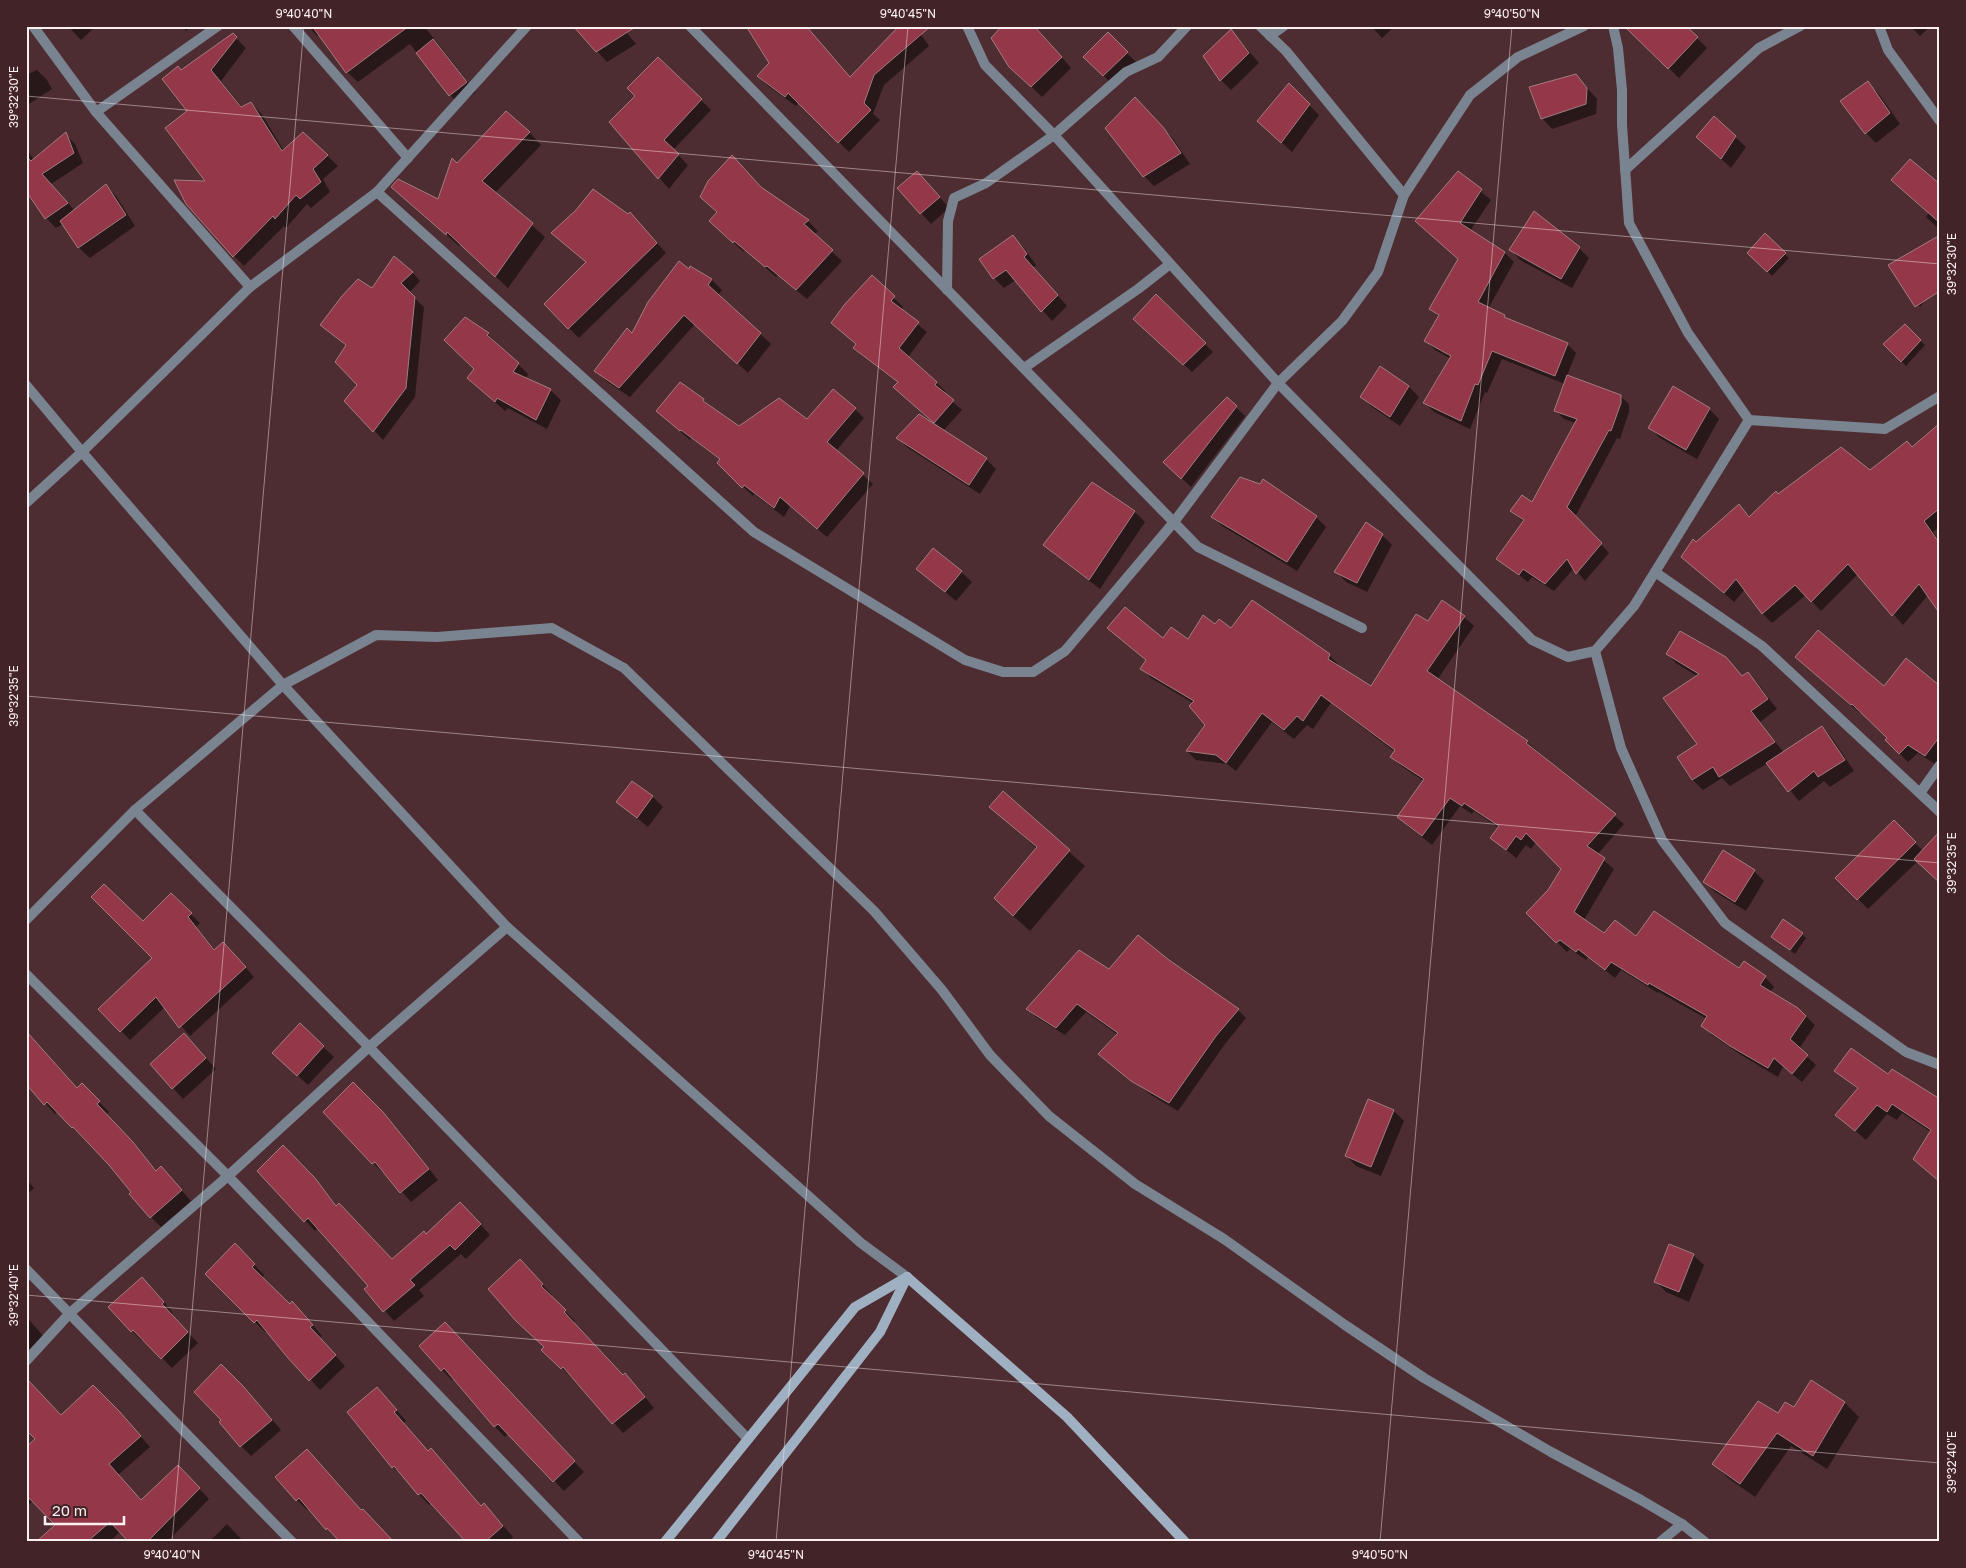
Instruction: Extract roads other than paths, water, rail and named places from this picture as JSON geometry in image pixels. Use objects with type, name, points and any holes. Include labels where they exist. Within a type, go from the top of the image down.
[{"type":"main road","points":[[665,1542],[855,1307],[907,1277]]},
{"type":"main road","points":[[716,1542],[880,1332],[907,1277]]},
{"type":"main road","points":[[907,1277],[1067,1417],[1185,1542]]},
{"type":"street","points":[[33,26],[96,112],[250,288]]},
{"type":"street","points":[[96,112],[218,26]]},
{"type":"street","points":[[293,26],[408,158]]},
{"type":"street","points":[[26,503],[82,452],[250,288],[377,192],[527,26]]},
{"type":"street","points":[[690,26],[1198,546],[1362,628]]},
{"type":"street","points":[[967,26],[985,65],[1054,135],[1278,383],[1532,640],[1568,658],[1596,651],[1634,606],[1749,420]]},
{"type":"street","points":[[947,290],[948,221],[954,198],[986,183],[1054,135],[1126,72],[1158,57],[1187,26]]},
{"type":"street","points":[[1260,26],[1286,51],[1404,195]]},
{"type":"street","points":[[1270,36],[1284,26]]},
{"type":"street","points":[[377,192],[754,532],[965,660],[1002,672],[1032,672],[1065,651],[1174,522],[1278,383],[1342,321],[1378,272],[1404,195],[1470,95],[1518,57],[1584,26]]},
{"type":"street","points":[[1613,26],[1618,48],[1622,90],[1629,223],[1688,333],[1749,420]]},
{"type":"street","points":[[1625,170],[1759,48],[1800,26]]},
{"type":"street","points":[[1879,26],[1888,50],[1940,121]]},
{"type":"street","points":[[1024,368],[1138,289],[1170,264]]},
{"type":"street","points":[[26,385],[283,685],[507,927],[861,1243],[907,1277]]},
{"type":"street","points":[[1749,420],[1885,429],[1940,396]]},
{"type":"street","points":[[1654,572],[1762,646],[1940,812]]},
{"type":"street","points":[[26,920],[135,810],[283,685],[376,635],[437,637],[552,628],[624,668],[874,911],[942,990],[990,1055],[1049,1116],[1135,1184],[1224,1239],[1345,1325],[1424,1378],[1551,1452],[1682,1524],[1706,1542]]},
{"type":"street","points":[[1596,651],[1621,748],[1662,840],[1725,923],[1906,1052],[1940,1066]]},
{"type":"street","points":[[1920,793],[1940,765]]},
{"type":"street","points":[[135,810],[369,1047],[748,1439]]},
{"type":"street","points":[[26,1361],[70,1313],[228,1176],[369,1047],[507,927]]},
{"type":"street","points":[[26,974],[228,1176],[579,1542]]},
{"type":"street","points":[[26,1269],[292,1542]]},
{"type":"street","points":[[1660,1542],[1682,1524]]}]
